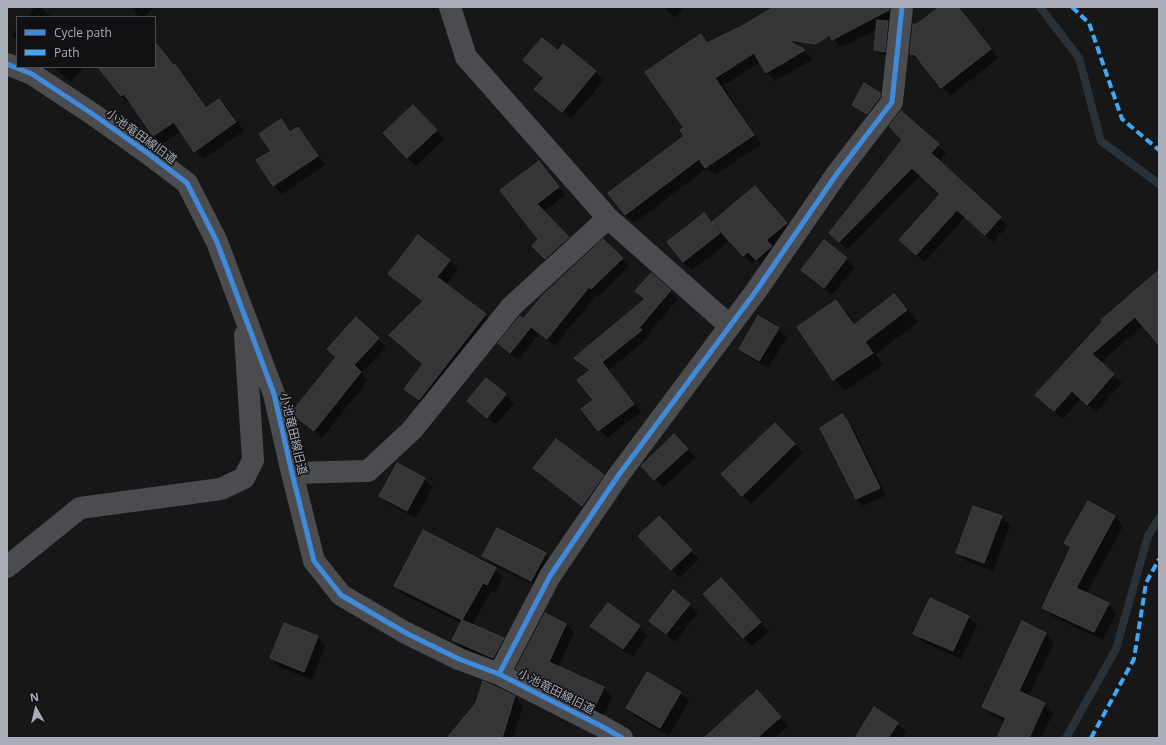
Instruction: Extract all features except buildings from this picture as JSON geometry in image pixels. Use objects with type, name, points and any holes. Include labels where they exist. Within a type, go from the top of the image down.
[{"type":"street","points":[[450,7],[466,57],[608,218],[730,326]]},
{"type":"street","points":[[499,674],[550,576],[618,476],[756,291],[836,175],[892,102],[902,7]]},
{"type":"street","points":[[7,58],[16,64]]},
{"type":"street","name":"小池竜田線旧道","points":[[23,69],[94,115],[187,183],[217,242],[274,394],[314,561],[341,595],[406,633],[459,659],[499,674],[599,732],[622,738]]},
{"type":"street","points":[[292,473],[368,470],[412,430],[512,306],[608,218]]},
{"type":"street","points":[[7,567],[80,508],[221,489],[244,478],[253,460],[244,312]]},
{"type":"waterway","points":[[1040,7],[1079,58],[1101,141],[1159,184]]},
{"type":"waterway","points":[[1066,738],[1116,649],[1148,536],[1159,518]]},
{"type":"marked path","points":[[1072,7],[1089,23],[1122,119],[1159,150]]},
{"type":"marked path","points":[[1091,738],[1134,659],[1146,583],[1159,559]]},
{"type":"cycle path","points":[[499,674],[550,576],[618,476],[756,291],[836,175],[892,102],[902,7]]},
{"type":"cycle path","points":[[7,64],[16,68]]},
{"type":"cycle path","points":[[17,68],[32,74],[94,115],[187,183],[217,242],[274,394],[314,561],[341,595],[406,633],[459,659],[499,674],[622,738]]}]
